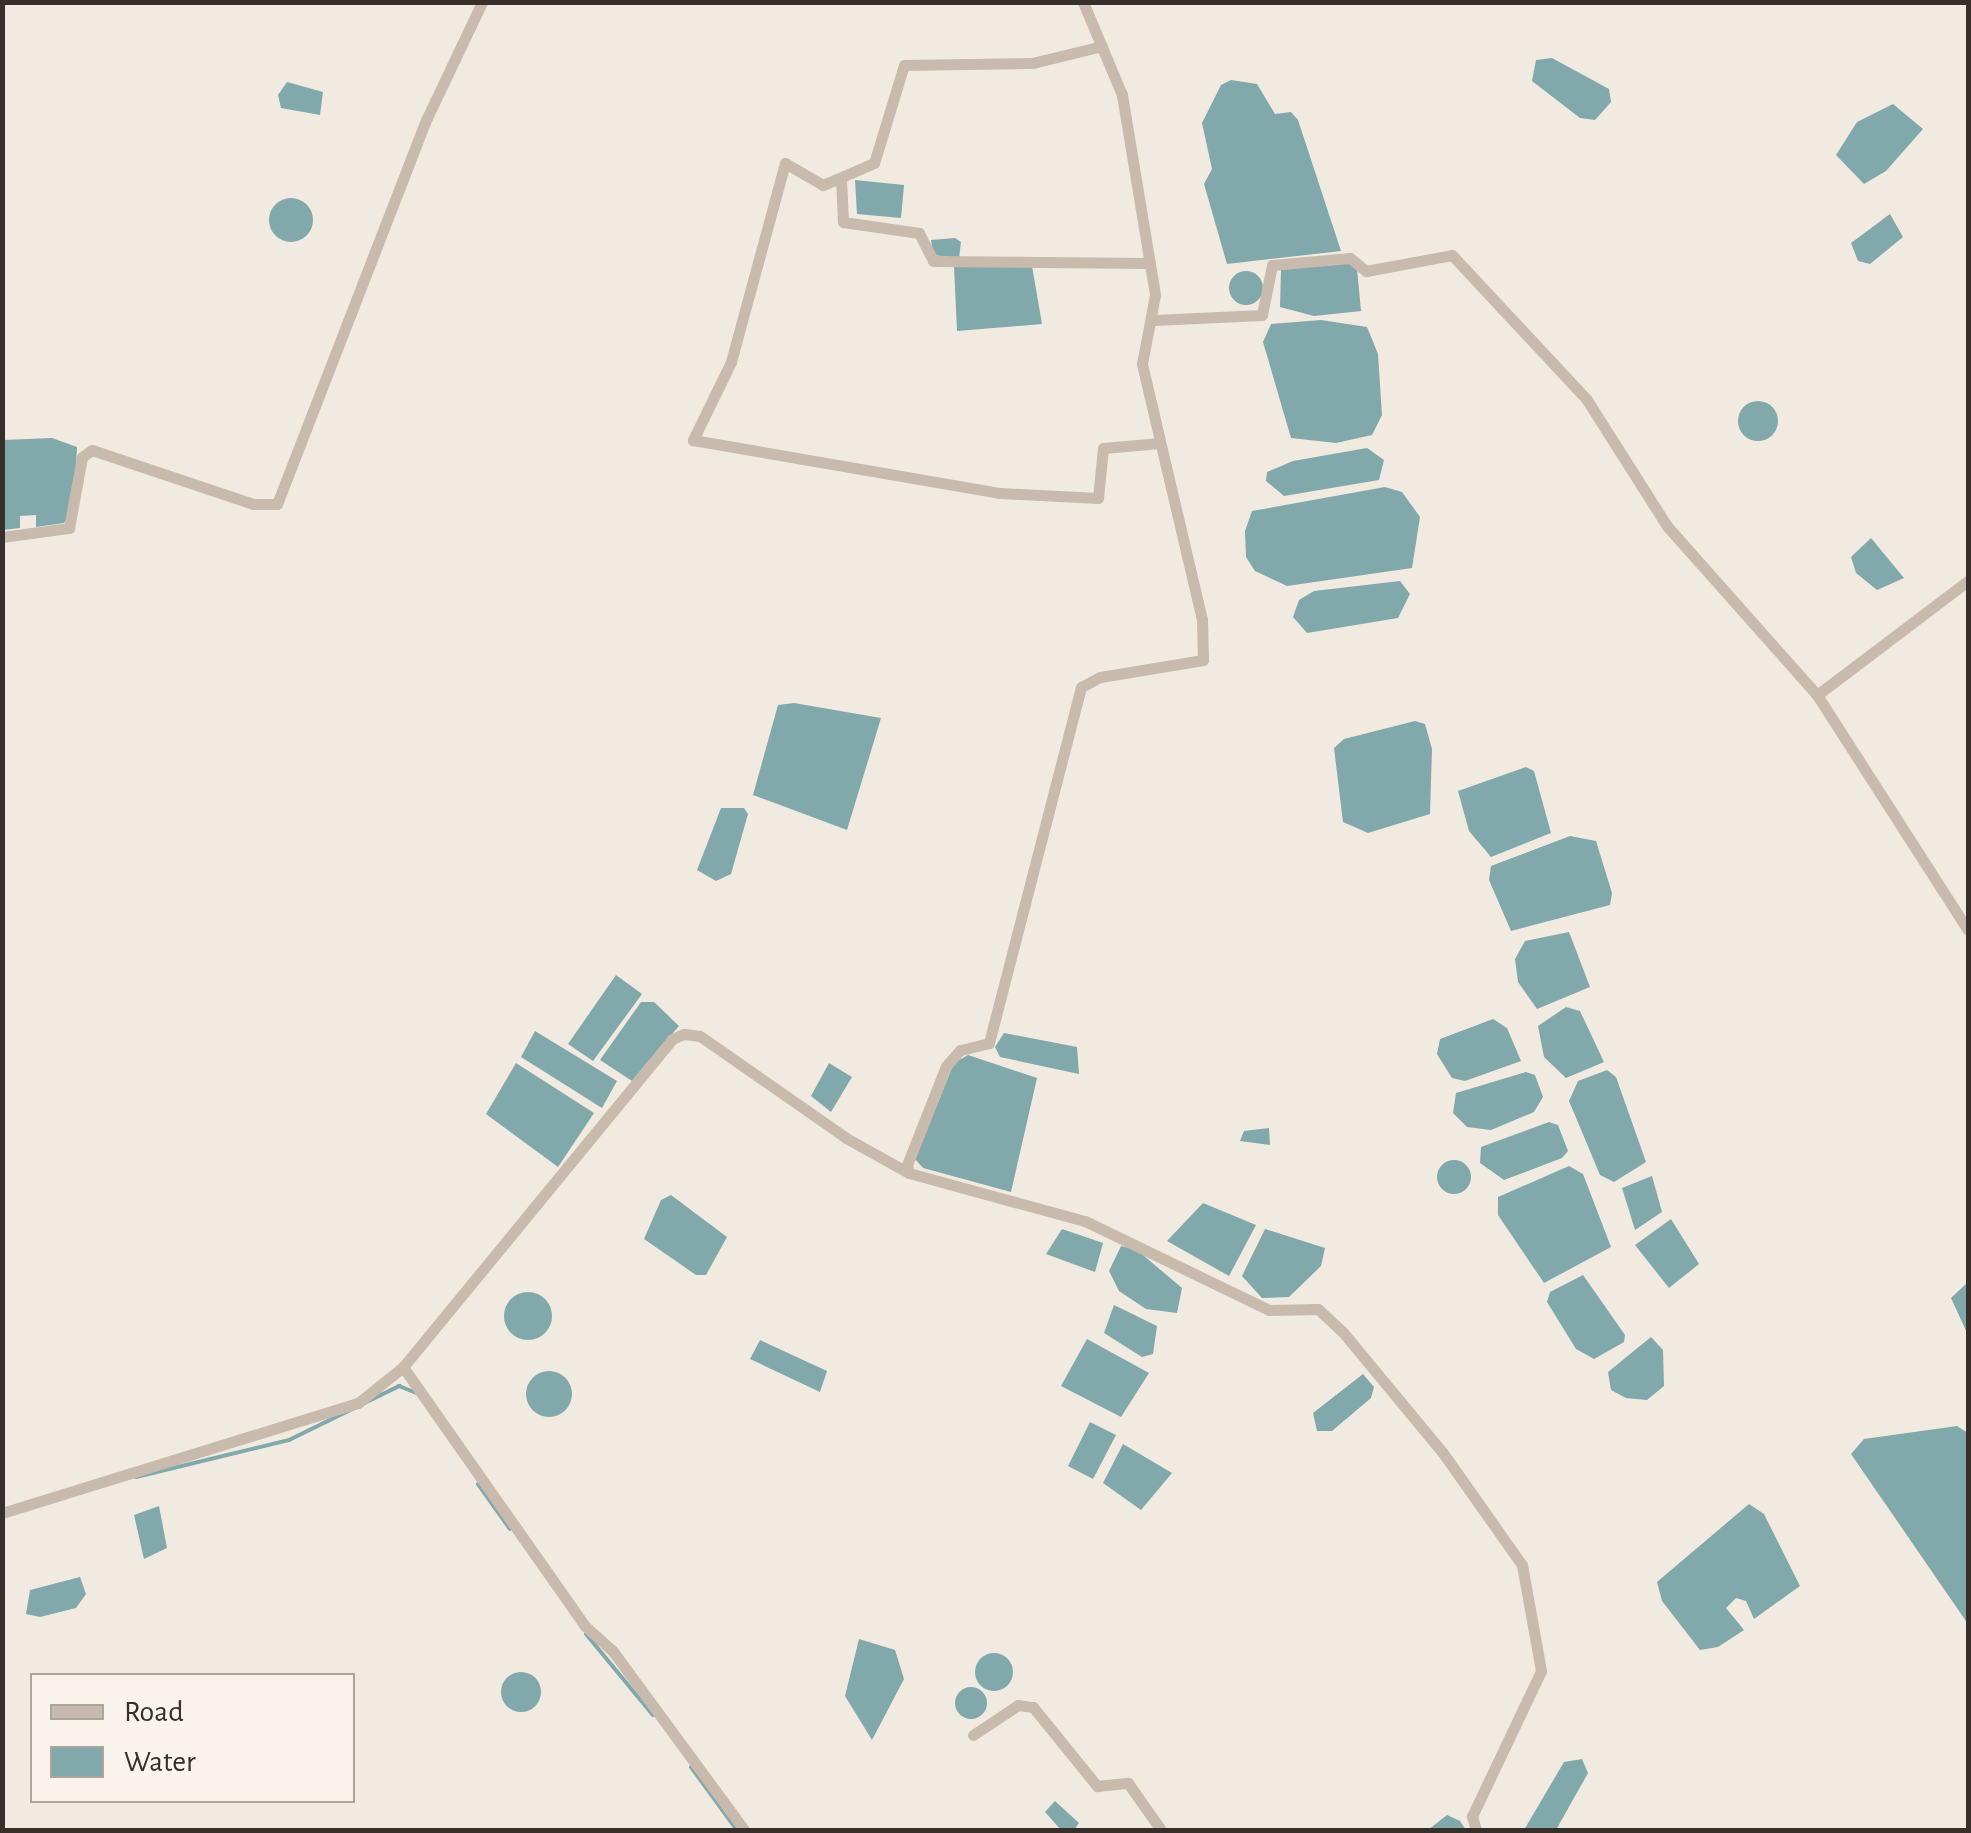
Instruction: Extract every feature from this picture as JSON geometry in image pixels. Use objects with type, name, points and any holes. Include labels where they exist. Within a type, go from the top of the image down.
[{"type":"street","points":[[2,536],[69,528],[82,457],[92,450],[253,504],[277,504],[428,118],[482,2]]},
{"type":"street","points":[[1083,2],[1122,94],[1154,320]]},
{"type":"street","points":[[1102,46],[1032,63],[904,65],[874,163],[823,185],[785,163],[731,362],[693,440],[1000,493],[1098,498],[1104,448],[1160,443]]},
{"type":"street","points":[[841,178],[843,222],[919,233],[934,261],[1148,263]]},
{"type":"street","points":[[909,1173],[908,1158],[946,1066],[960,1050],[989,1043],[1081,687],[1100,677],[1203,660],[1202,619],[1142,364],[1145,326],[1154,320],[1262,314],[1272,265],[1350,258],[1366,271],[1452,255],[1588,400],[1667,526],[1817,695],[1968,930]]},
{"type":"street","points":[[1817,695],[1968,581]]},
{"type":"street","points":[[2,1513],[294,1427],[358,1403],[404,1367],[672,1039],[700,1036],[846,1138],[909,1173],[1086,1221],[1269,1310],[1318,1310],[1342,1332],[1443,1453],[1522,1566],[1542,1670],[1472,1816],[1476,1830]]},
{"type":"street","points":[[404,1367],[584,1626],[612,1650],[744,1830]]},
{"type":"street","points":[[972,1735],[1018,1705],[1034,1706],[1096,1786],[1128,1783],[1161,1830]]},
{"type":"water","points":[[1552,58],[1609,89],[1611,102],[1595,120],[1580,118],[1532,81],[1536,60]]},
{"type":"water","points":[[1231,80],[1257,84],[1275,114],[1291,112],[1298,120],[1341,251],[1227,264],[1204,184],[1212,169],[1202,123],[1221,85]]},
{"type":"water","points":[[287,82],[323,92],[320,115],[281,108],[278,95]]},
{"type":"water","points":[[1893,104],[1923,129],[1886,171],[1864,184],[1836,155],[1857,122]]},
{"type":"water","points":[[855,180],[904,185],[901,218],[857,214]]},
{"type":"water","points":[[291,198],[306,205],[313,220],[306,235],[291,242],[276,235],[269,220],[276,205]]},
{"type":"water","points":[[1890,214],[1903,237],[1870,264],[1858,261],[1851,243]]},
{"type":"water","points":[[955,238],[961,242],[959,258],[933,255],[931,240]]},
{"type":"water","points":[[1344,260],[1357,269],[1361,311],[1314,316],[1280,307],[1281,270]]},
{"type":"water","points":[[954,266],[1032,266],[1042,324],[957,331]]},
{"type":"water","points":[[1246,271],[1258,276],[1263,288],[1258,300],[1246,305],[1234,300],[1229,288],[1234,276]]},
{"type":"water","points":[[1321,320],[1367,327],[1378,354],[1382,415],[1372,435],[1336,443],[1291,438],[1263,342],[1271,324]]},
{"type":"water","points":[[1758,401],[1772,407],[1778,421],[1772,435],[1758,441],[1744,435],[1738,421],[1744,407]]},
{"type":"water","points":[[52,438],[77,447],[74,507],[64,523],[36,527],[36,515],[20,516],[20,528],[3,530],[3,440]]},
{"type":"water","points":[[1367,448],[1384,460],[1379,480],[1284,496],[1266,481],[1267,472],[1293,461]]},
{"type":"water","points":[[1385,487],[1402,492],[1420,517],[1412,568],[1287,586],[1255,571],[1246,557],[1245,531],[1252,511]]},
{"type":"water","points":[[1871,538],[1904,578],[1877,590],[1856,573],[1851,557]]},
{"type":"water","points":[[1400,581],[1410,594],[1398,618],[1307,633],[1293,617],[1299,600],[1314,591]]},
{"type":"water","points":[[794,703],[881,718],[847,830],[753,795],[778,705]]},
{"type":"water","points":[[1415,721],[1425,724],[1432,749],[1430,814],[1368,833],[1343,822],[1334,748],[1344,739]]},
{"type":"water","points":[[1526,767],[1534,771],[1551,833],[1491,857],[1469,831],[1458,791]]},
{"type":"water","points":[[721,808],[744,808],[748,814],[731,874],[716,881],[697,870]]},
{"type":"water","points":[[1570,836],[1596,841],[1612,893],[1610,905],[1511,931],[1489,880],[1491,866]]},
{"type":"water","points":[[1569,932],[1590,987],[1537,1009],[1518,982],[1515,959],[1525,941]]},
{"type":"water","points":[[616,975],[642,994],[593,1061],[568,1044]]},
{"type":"water","points":[[641,1002],[654,1002],[679,1026],[632,1081],[600,1060]]},
{"type":"water","points":[[1566,1007],[1580,1011],[1604,1062],[1566,1078],[1544,1057],[1538,1026]]},
{"type":"water","points":[[1493,1019],[1507,1028],[1521,1061],[1465,1081],[1452,1078],[1437,1054],[1440,1039]]},
{"type":"water","points":[[535,1031],[617,1081],[602,1108],[521,1057]]},
{"type":"water","points":[[1004,1033],[1077,1047],[1079,1074],[1000,1057],[995,1047]]},
{"type":"water","points":[[968,1055],[1037,1078],[1011,1192],[923,1168],[915,1159],[954,1063]]},
{"type":"water","points":[[516,1063],[594,1113],[558,1167],[486,1114]]},
{"type":"water","points":[[829,1063],[852,1077],[831,1112],[811,1096]]},
{"type":"water","points":[[1607,1070],[1616,1077],[1646,1162],[1614,1182],[1600,1175],[1569,1101],[1578,1081]]},
{"type":"water","points":[[1526,1072],[1535,1075],[1543,1097],[1534,1112],[1491,1130],[1467,1127],[1453,1113],[1456,1093]]},
{"type":"water","points":[[1549,1122],[1558,1125],[1568,1151],[1562,1158],[1504,1180],[1480,1163],[1481,1147]]},
{"type":"water","points":[[1269,1128],[1270,1145],[1240,1141],[1244,1131]]},
{"type":"water","points":[[1454,1160],[1466,1165],[1471,1177],[1466,1189],[1454,1194],[1442,1189],[1437,1177],[1442,1165]]},
{"type":"water","points":[[1569,1166],[1583,1174],[1611,1247],[1544,1283],[1498,1215],[1498,1197]]},
{"type":"water","points":[[1652,1176],[1662,1212],[1635,1230],[1622,1188]]},
{"type":"water","points":[[671,1195],[727,1237],[706,1275],[696,1275],[644,1239],[661,1200]]},
{"type":"water","points":[[1203,1203],[1256,1225],[1229,1276],[1167,1241]]},
{"type":"water","points":[[1671,1219],[1699,1264],[1669,1288],[1635,1245]]},
{"type":"water","points":[[1062,1229],[1103,1243],[1095,1272],[1046,1254]]},
{"type":"water","points":[[1265,1229],[1325,1248],[1321,1266],[1289,1297],[1262,1298],[1242,1276]]},
{"type":"water","points":[[1121,1246],[1137,1250],[1182,1288],[1177,1313],[1146,1309],[1119,1291],[1109,1271]]},
{"type":"water","points":[[1583,1275],[1625,1335],[1624,1342],[1594,1359],[1576,1349],[1547,1302],[1550,1292]]},
{"type":"water","points":[[1968,1282],[1968,1335],[1951,1298]]},
{"type":"water","points":[[528,1292],[545,1299],[552,1316],[545,1333],[528,1340],[511,1333],[504,1316],[511,1299]]},
{"type":"water","points":[[1114,1305],[1157,1326],[1153,1354],[1142,1357],[1104,1333]]},
{"type":"water","points":[[1651,1337],[1663,1350],[1664,1386],[1647,1400],[1626,1398],[1611,1390],[1608,1372]]},
{"type":"water","points":[[1087,1339],[1149,1373],[1121,1417],[1061,1386]]},
{"type":"water","points":[[760,1340],[827,1371],[820,1392],[750,1359]]},
{"type":"water","points":[[549,1371],[565,1378],[572,1394],[565,1410],[549,1417],[533,1410],[526,1394],[533,1378]]},
{"type":"water","points":[[1363,1374],[1374,1387],[1371,1398],[1332,1431],[1317,1431],[1313,1413]]},
{"type":"water","points":[[1090,1422],[1116,1435],[1093,1479],[1068,1466]]},
{"type":"water","points":[[1957,1426],[1968,1433],[1968,1624],[1851,1454],[1864,1439]]},
{"type":"water","points":[[1123,1444],[1172,1473],[1141,1510],[1103,1483]]},
{"type":"water","points":[[1749,1504],[1764,1514],[1800,1586],[1754,1619],[1746,1601],[1736,1598],[1726,1608],[1744,1630],[1718,1647],[1700,1650],[1662,1601],[1657,1582]]},
{"type":"water","points":[[159,1506],[167,1548],[144,1559],[134,1515]]},
{"type":"water","points":[[80,1577],[86,1594],[76,1608],[40,1617],[26,1614],[30,1590]]},
{"type":"water","points":[[859,1639],[895,1650],[904,1679],[872,1740],[845,1696]]},
{"type":"water","points":[[994,1653],[1008,1658],[1013,1672],[1008,1686],[994,1691],[980,1686],[975,1672],[980,1658]]},
{"type":"water","points":[[521,1672],[535,1678],[541,1692],[535,1706],[521,1712],[507,1706],[501,1692],[507,1678]]},
{"type":"water","points":[[971,1687],[982,1692],[987,1703],[982,1714],[971,1719],[960,1714],[955,1703],[960,1692]]},
{"type":"water","points":[[1582,1759],[1588,1773],[1556,1830],[1524,1830],[1564,1762]]},
{"type":"water","points":[[1055,1801],[1079,1823],[1074,1830],[1061,1830],[1045,1812]]},
{"type":"water","points":[[1447,1815],[1460,1821],[1466,1830],[1428,1830]]},
{"type":"waterway","points":[[136,1477],[289,1440],[399,1386],[416,1393]]},
{"type":"waterway","points":[[478,1484],[510,1529]]},
{"type":"waterway","points":[[586,1634],[653,1715]]},
{"type":"waterway","points":[[691,1767],[737,1830]]}]
